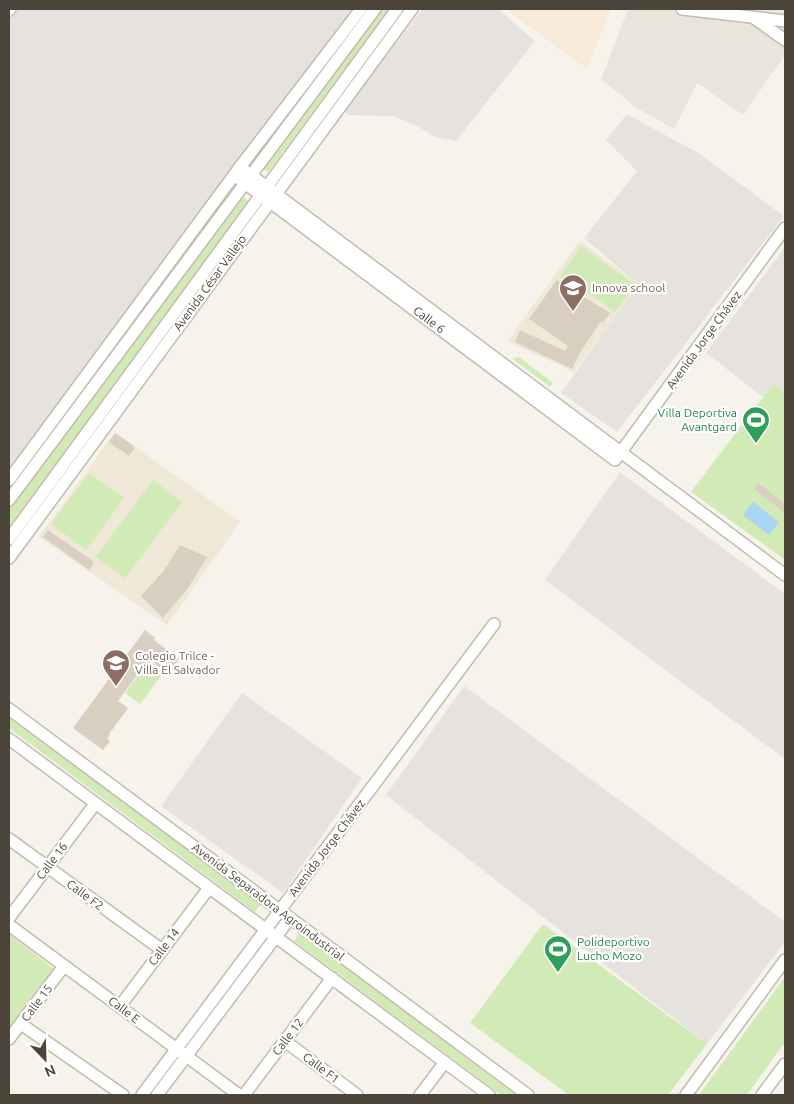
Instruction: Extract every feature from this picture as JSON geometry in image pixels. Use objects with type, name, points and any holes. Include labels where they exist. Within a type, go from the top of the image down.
[{"type":"street","points":[[9,480],[237,171],[361,9]]},
{"type":"street","points":[[9,500],[247,178],[375,9]]},
{"type":"street","name":"Avenida César Vallejo","points":[[9,558],[397,9]]},
{"type":"street","name":"Avenida César Vallejo","points":[[9,539],[268,194],[412,9]]},
{"type":"street","points":[[682,9],[753,17],[779,16]]},
{"type":"street","points":[[753,17],[785,40]]},
{"type":"street","name":"Calle 6","points":[[237,171],[565,416],[622,452],[785,575]]},
{"type":"street","name":"Avenida Jorge Chávez","points":[[622,452],[785,228]]},
{"type":"street","name":"Avenida Jorge Chávez","points":[[142,1095],[494,624]]},
{"type":"street","name":"Avenida Separadora Agroindustrial","points":[[9,710],[528,1095]]},
{"type":"street","name":"Avenida Separadora Agroindustrial","points":[[9,739],[489,1095]]},
{"type":"street","name":"Calle 16","points":[[9,918],[96,804]]},
{"type":"street","name":"Calle F2","points":[[9,839],[162,950]]},
{"type":"street","name":"Calle 14","points":[[120,1006],[209,888]]},
{"type":"street","points":[[157,1095],[290,918]]},
{"type":"street","name":"Calle E","points":[[9,925],[239,1095]]},
{"type":"street","points":[[686,1095],[785,960]]},
{"type":"street","name":"Calle 15","points":[[9,1039],[64,966]]},
{"type":"street","name":"Calle 12","points":[[244,1095],[332,978]]},
{"type":"street","points":[[21,1024],[123,1095]]},
{"type":"street","name":"Calle F1","points":[[285,1041],[357,1095]]},
{"type":"street","points":[[420,1095],[445,1062]]},
{"type":"street","points":[[762,1095],[785,1064]]},
{"type":"shaded area","points":[[9,9],[354,9],[9,472]]},
{"type":"shaded area","points":[[423,9],[498,9],[535,41],[456,141],[433,136],[418,126],[393,116],[349,115],[343,110]]},
{"type":"shaded area","points":[[506,9],[611,9],[587,69]]},
{"type":"shaded area","points":[[608,9],[785,9],[785,55],[743,115],[697,83],[674,129],[635,107],[601,79],[628,10]]},
{"type":"shaded area","points":[[627,114],[700,154],[784,216],[617,432],[561,393],[638,284],[584,238],[637,171],[606,140]]},
{"type":"shaded area","name":"Innova school","points":[[580,241],[639,284],[574,372],[507,341]]},
{"type":"shaded area","points":[[785,247],[785,393],[773,384],[763,397],[706,353]]},
{"type":"shaded area","points":[[115,432],[240,522],[167,625],[39,537]]},
{"type":"shaded area","points":[[620,472],[785,594],[785,759],[545,580]]},
{"type":"shaded area","points":[[464,686],[785,922],[785,942],[707,1044],[386,795]]},
{"type":"shaded area","points":[[242,693],[362,778],[283,893],[161,806]]},
{"type":"green space","points":[[380,9],[389,9],[268,172],[262,168]]},
{"type":"green space","points":[[239,194],[250,202],[9,527],[9,505]]},
{"type":"green space","points":[[581,246],[617,272],[613,279],[618,272],[635,285],[615,312],[581,288],[583,285],[579,290],[560,277]]},
{"type":"green space","points":[[519,357],[553,383],[550,387],[513,359]]},
{"type":"green space","name":"Villa Deportiva Avantgard","points":[[773,384],[785,393],[785,560],[691,492]]},
{"type":"green space","points":[[89,473],[124,498],[86,550],[51,524]]},
{"type":"green space","points":[[153,480],[182,502],[125,578],[96,557]]},
{"type":"green space","points":[[149,661],[164,672],[140,704],[125,693]]},
{"type":"green space","points":[[9,717],[261,904],[255,912],[9,728]]},
{"type":"green space","name":"Polideportivo Lucho Mozo","points":[[543,924],[707,1044],[668,1095],[569,1095],[470,1023]]},
{"type":"green space","points":[[300,933],[516,1095],[501,1095],[294,941]]},
{"type":"green space","points":[[9,934],[54,969],[9,1028]]},
{"type":"green space","points":[[785,977],[785,1042],[747,1095],[699,1095]]},
{"type":"water","points":[[753,502],[779,522],[769,535],[743,515]]},
{"type":"building","points":[[557,280],[610,313],[603,323],[601,321],[579,354],[572,369],[515,342],[520,330],[565,351],[568,346],[529,319]]},
{"type":"building","points":[[115,433],[135,447],[129,456],[109,442]]},
{"type":"building","points":[[758,483],[785,504],[785,513],[754,489]]},
{"type":"building","points":[[48,530],[94,562],[89,570],[43,537]]},
{"type":"building","points":[[180,545],[207,557],[188,588],[163,618],[141,596],[163,572]]},
{"type":"building","name":"Colegio Trilce - Villa El Salvador","points":[[145,630],[155,638],[154,640],[179,659],[171,670],[169,668],[166,672],[149,659],[118,701],[128,708],[109,734],[107,739],[110,741],[103,750],[73,728]]},
{"type":"place","name":"Innova school","points":[[573,312]]},
{"type":"place","name":"Villa Deportiva Avantgard","points":[[756,444]]},
{"type":"place","name":"Colegio Trilce - Villa El Salvador","points":[[116,687]]},
{"type":"place","name":"Polideportivo Lucho Mozo","points":[[558,973]]}]
